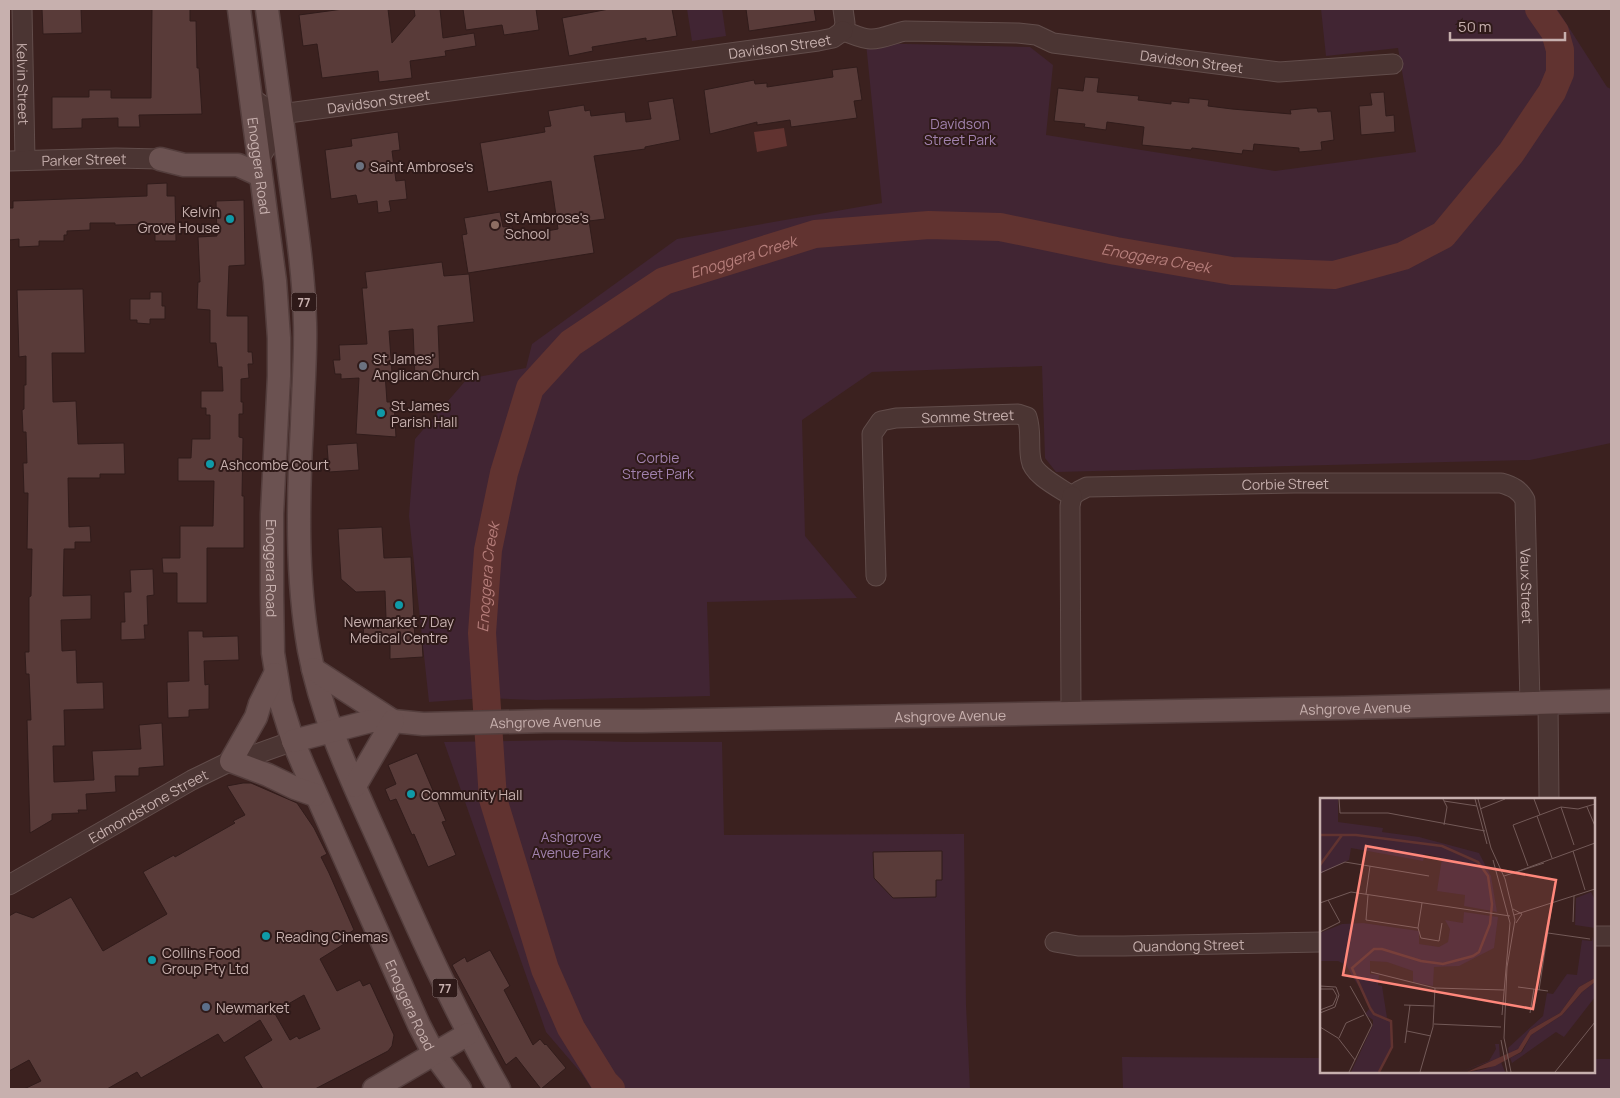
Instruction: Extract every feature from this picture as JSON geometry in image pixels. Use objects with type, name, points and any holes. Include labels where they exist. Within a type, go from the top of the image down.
[{"type":"main road","name":"Enoggera Road","points":[[239,9],[275,281],[279,338],[279,376],[272,514],[272,612],[276,674],[281,703],[293,741],[316,796],[406,998],[434,1054],[460,1089]]},
{"type":"main road","name":"Enoggera Road","points":[[267,9],[304,288],[305,361],[300,459],[300,541],[305,618],[313,669],[332,730],[355,786],[437,971],[468,1034],[499,1089]]},
{"type":"main road","points":[[160,159],[184,166],[238,165],[259,168]]},
{"type":"main road","points":[[313,669],[393,721],[355,786]]},
{"type":"main road","points":[[276,674],[260,704],[256,716],[231,761],[316,796]]},
{"type":"main road","name":"Ashgrove Avenue","points":[[293,741],[370,721],[451,724],[545,721],[643,721],[1611,701]]},
{"type":"main road","points":[[377,1087],[468,1034]]},
{"type":"main road","points":[[377,1087],[404,1089]]},
{"type":"street","name":"Kelvin Street","points":[[17,161],[22,9]]},
{"type":"street","points":[[843,9],[845,23],[843,31]]},
{"type":"street","name":"Davidson Street","points":[[281,114],[818,41],[833,38],[843,31],[869,40],[906,31],[1027,34],[1036,35],[1054,43],[1279,72],[1393,64]]},
{"type":"street","points":[[250,97],[269,110],[281,114],[270,128],[270,141],[259,168]]},
{"type":"street","name":"Parker Street","points":[[17,161],[160,159]]},
{"type":"street","name":"Somme Street","points":[[876,576],[867,555],[872,434],[881,421],[896,418],[1018,414],[1026,417],[1030,426],[1031,462],[1036,472],[1072,496]]},
{"type":"street","name":"Corbie Street","points":[[1072,496],[1088,488],[1304,483],[1501,483]]},
{"type":"street","name":"Vaux Street","points":[[1501,483],[1517,489],[1525,500],[1539,703],[1549,798]]},
{"type":"street","points":[[1071,712],[1070,506],[1072,496]]},
{"type":"street","name":"Edmondstone Street","points":[[9,885],[192,780],[231,761],[293,741]]},
{"type":"street","points":[[1595,936],[1611,936]]},
{"type":"street","name":"Quandong Street","points":[[1055,942],[1078,946],[1320,942]]},
{"type":"green space","points":[[687,9],[722,9],[726,36],[692,41]]},
{"type":"green space","name":"Corbie Street Park","points":[[1321,9],[1557,9],[1607,87],[1611,89],[1611,443],[1530,460],[1056,472],[1045,458],[1042,366],[872,372],[802,420],[805,536],[857,598],[707,602],[710,696],[536,700],[486,698],[429,702],[409,516],[415,439],[467,379],[526,368],[532,344],[677,239],[882,203],[866,43],[1030,47],[1053,65],[1046,135],[1275,171],[1416,152],[1398,48],[1326,56]]},
{"type":"green space","name":"Ashgrove Avenue Park","points":[[564,740],[722,742],[724,835],[964,834],[966,1005],[970,1089],[592,1089],[582,1074],[546,1032],[444,742]]},
{"type":"green space","points":[[1122,1057],[1320,1058],[1320,1073],[1595,1073],[1595,1059],[1611,1059],[1611,1089],[1123,1089]]},
{"type":"shaded area","points":[[784,128],[787,146],[757,152],[754,132]]},
{"type":"building","points":[[42,9],[81,9],[82,33],[43,34]]},
{"type":"building","points":[[152,9],[190,9],[190,21],[196,21],[197,68],[199,68],[202,114],[139,115],[140,127],[118,127],[118,118],[82,119],[82,128],[52,129],[52,97],[89,97],[89,90],[111,90],[111,98],[151,98]]},
{"type":"building","points":[[343,9],[388,9],[392,43],[415,16],[414,9],[440,9],[443,38],[474,33],[476,46],[445,51],[446,56],[410,61],[412,78],[379,82],[378,71],[322,78],[317,44],[303,46],[299,15]]},
{"type":"building","points":[[463,9],[536,9],[539,30],[504,35],[502,25],[466,30]]},
{"type":"building","points":[[609,9],[672,9],[677,36],[646,41],[646,38],[592,47],[593,51],[569,56],[562,18]]},
{"type":"building","points":[[746,9],[814,9],[816,21],[749,31]]},
{"type":"building","points":[[857,67],[862,100],[854,101],[857,118],[791,127],[790,120],[757,125],[757,122],[710,134],[704,90],[754,80],[755,84],[767,83],[767,87],[833,77],[832,70]]},
{"type":"building","points":[[1085,77],[1099,78],[1097,92],[1139,96],[1138,100],[1171,104],[1171,101],[1189,103],[1189,98],[1209,100],[1208,106],[1291,114],[1290,110],[1310,108],[1317,108],[1318,112],[1331,111],[1334,140],[1321,142],[1322,150],[1299,152],[1299,148],[1254,144],[1253,151],[1243,150],[1242,154],[1142,145],[1144,127],[1107,122],[1106,130],[1084,127],[1085,124],[1054,121],[1058,88],[1083,91]]},
{"type":"building","points":[[1384,92],[1386,116],[1394,115],[1395,132],[1361,135],[1359,106],[1372,105],[1370,93]]},
{"type":"building","points":[[673,98],[680,140],[645,147],[645,149],[594,156],[605,219],[589,221],[594,253],[468,273],[462,235],[467,234],[464,218],[500,212],[503,227],[512,226],[513,237],[558,229],[551,181],[488,192],[480,143],[545,132],[544,127],[551,126],[548,111],[584,105],[585,111],[590,110],[591,116],[625,112],[626,122],[651,119],[648,102]]},
{"type":"building","name":"Saint Ambrose's","points":[[398,132],[400,150],[392,151],[396,181],[405,180],[407,199],[389,201],[391,211],[378,213],[377,201],[358,204],[356,195],[331,199],[325,150],[352,146],[351,139]]},
{"type":"building","points":[[167,183],[167,196],[175,196],[176,241],[155,241],[155,224],[115,225],[115,223],[90,223],[90,230],[67,231],[67,235],[64,235],[64,241],[39,241],[39,246],[19,247],[19,239],[9,240],[9,208],[13,208],[13,201],[147,196],[147,184]]},
{"type":"building","points":[[244,200],[245,265],[229,266],[227,316],[248,316],[248,352],[252,352],[253,364],[248,364],[249,378],[241,379],[243,414],[239,414],[239,437],[243,438],[242,496],[244,496],[244,548],[207,548],[207,603],[177,603],[177,573],[163,573],[162,558],[180,558],[180,526],[213,526],[214,481],[178,481],[178,458],[191,458],[192,439],[210,439],[210,415],[206,415],[206,408],[201,408],[201,391],[223,391],[222,367],[218,367],[216,343],[210,343],[210,310],[197,309],[198,282],[200,282],[198,237],[217,236],[216,201]]},
{"type":"building","points":[[442,262],[444,276],[469,274],[474,322],[438,326],[440,377],[415,378],[413,329],[389,331],[392,372],[385,373],[387,402],[394,402],[396,437],[356,434],[359,378],[341,379],[341,374],[335,374],[333,360],[340,360],[339,345],[367,344],[362,288],[367,288],[365,272]]},
{"type":"building","points":[[83,289],[85,353],[52,353],[53,402],[76,401],[78,444],[124,443],[125,474],[100,474],[100,478],[68,478],[69,527],[90,526],[91,542],[75,542],[75,549],[64,549],[63,596],[91,595],[91,619],[61,620],[62,651],[76,650],[77,683],[103,682],[104,709],[64,710],[65,746],[53,746],[54,782],[94,780],[92,751],[141,749],[139,725],[162,723],[164,766],[139,768],[139,776],[115,776],[116,792],[86,794],[87,810],[78,810],[79,813],[52,814],[52,820],[30,833],[27,720],[31,720],[29,674],[26,674],[25,652],[29,652],[29,597],[31,596],[32,549],[27,549],[28,493],[24,493],[23,463],[27,463],[26,432],[23,432],[22,410],[24,409],[24,385],[26,385],[26,356],[19,357],[17,290]]},
{"type":"building","points":[[150,292],[162,292],[162,306],[165,306],[165,319],[150,319],[150,324],[137,323],[137,320],[130,320],[130,299],[150,299]]},
{"type":"building","points":[[357,443],[359,470],[329,472],[327,445]]},
{"type":"building","name":"Newmarket 7 Day Medical Centre","points":[[382,527],[384,558],[411,557],[415,640],[422,640],[423,657],[390,659],[390,642],[364,644],[363,619],[386,618],[385,591],[356,592],[341,579],[338,529]]},
{"type":"building","points":[[153,569],[154,595],[147,596],[148,625],[144,625],[145,639],[121,640],[121,622],[125,622],[124,592],[131,592],[130,570]]},
{"type":"building","points":[[188,631],[203,631],[203,637],[238,636],[239,660],[204,661],[205,685],[209,684],[209,709],[189,710],[189,717],[168,718],[167,682],[189,681]]},
{"type":"building","name":"Community Hall","points":[[417,753],[446,821],[442,822],[456,855],[428,867],[396,799],[390,801],[385,789],[396,784],[388,765]]},
{"type":"building","points":[[251,783],[297,803],[314,828],[327,854],[321,857],[354,930],[341,938],[344,944],[320,959],[337,991],[360,980],[363,986],[370,983],[394,1035],[392,1046],[388,1051],[315,1089],[263,1089],[244,1057],[272,1040],[260,1020],[224,1043],[218,1034],[141,1078],[137,1072],[107,1089],[24,1089],[41,1081],[29,1060],[9,1071],[9,916],[16,912],[33,918],[71,897],[103,951],[167,914],[143,872],[174,855],[175,857],[235,823],[233,821],[245,815],[227,786]],"holes":[[[304,995],[320,1029],[299,1039],[297,1036],[290,1040],[274,1012]]]},
{"type":"building","points":[[942,851],[942,880],[936,880],[936,897],[893,898],[874,878],[873,852]]},
{"type":"building","points":[[490,950],[510,986],[504,990],[533,1045],[540,1039],[566,1068],[541,1089],[516,1057],[506,1065],[452,965],[465,957],[467,962]]},
{"type":"waterway","name":"Enoggera Creek","points":[[611,1089],[605,1083],[571,1028],[545,969],[493,799],[482,633],[488,550],[504,473],[530,388],[571,343],[664,281],[815,234],[929,225],[1000,227],[1116,251],[1232,271],[1334,275],[1403,256],[1443,235],[1511,153],[1552,92],[1560,73],[1560,50],[1555,32],[1539,9]]},
{"type":"place","name":"Saint Ambrose's","points":[[360,166]]},
{"type":"place","name":"Kelvin Grove House","points":[[230,219]]},
{"type":"place","name":"St Ambrose's School","points":[[495,225]]},
{"type":"place","name":"St James' Anglican Church","points":[[363,366]]},
{"type":"place","name":"St James Parish Hall","points":[[381,413]]},
{"type":"place","name":"Ashcombe Court","points":[[210,464]]},
{"type":"place","name":"Newmarket 7 Day Medical Centre","points":[[399,605]]},
{"type":"place","name":"Community Hall","points":[[411,794]]},
{"type":"place","name":"Reading Cinemas","points":[[266,936]]},
{"type":"place","name":"Collins Food Group Pty Ltd","points":[[152,960]]},
{"type":"place","name":"Newmarket","points":[[206,1007]]},
{"type":"park label","name":"Davidson Street Park","points":[[960,132]]}]
